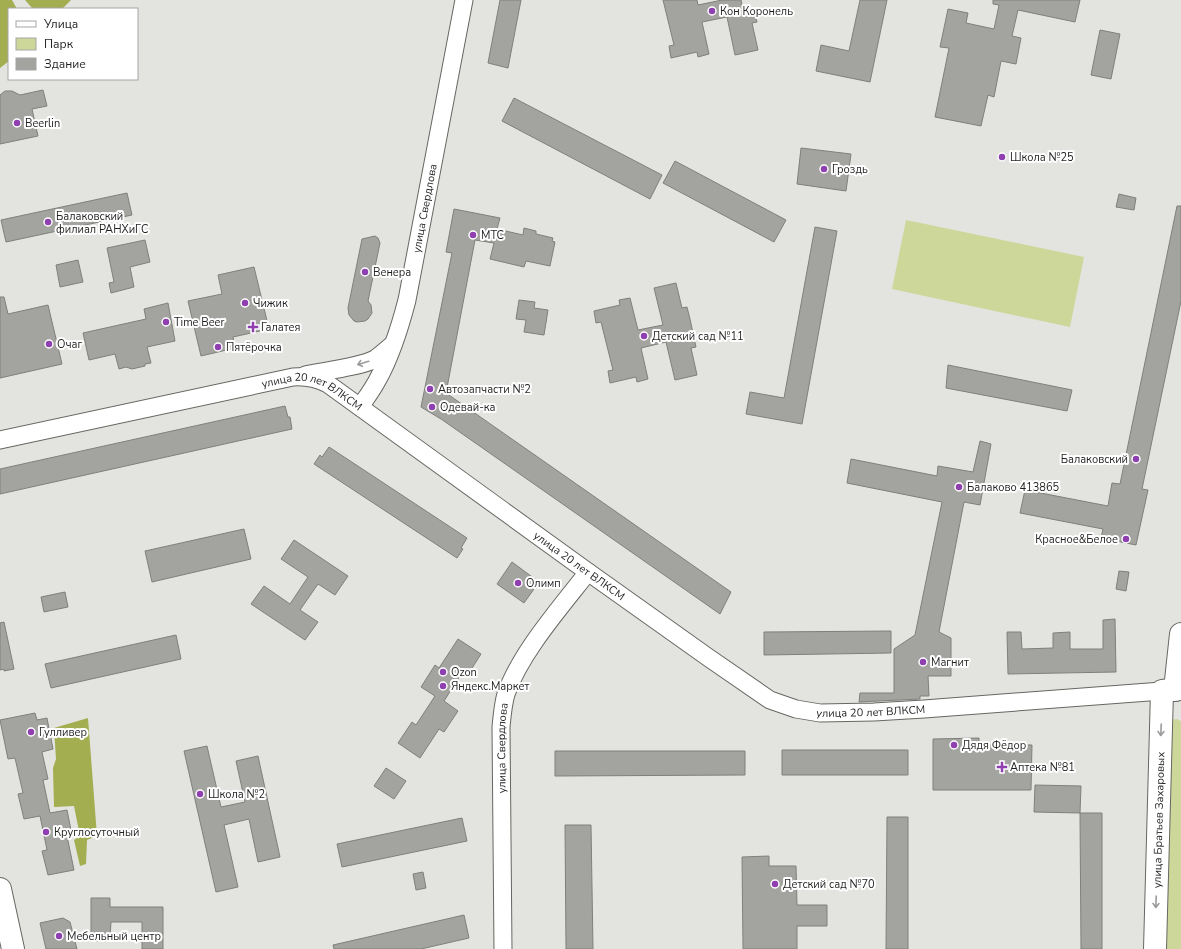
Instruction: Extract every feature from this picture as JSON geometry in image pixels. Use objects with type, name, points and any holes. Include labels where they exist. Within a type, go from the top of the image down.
[{"type":"main road","name":"улица Братьев Захаровых","points":[[1155,949],[1172,690],[1181,634]]},
{"type":"main road","points":[[0,889],[13,949]]},
{"type":"street","name":"улица Свердлова","points":[[360,408],[379,378],[395,342],[407,300],[464,0]]},
{"type":"street","points":[[293,377],[362,364],[383,353],[395,342]]},
{"type":"street","name":"улица 20 лет ВЛКСМ","points":[[0,440],[293,377],[305,376],[316,378],[328,384],[588,572],[770,700],[796,709],[820,712],[881,712],[1172,690]]},
{"type":"street","name":"улица Свердлова","points":[[503,949],[501,727],[506,695],[516,672],[539,635],[588,572]]},
{"type":"green space","points":[[0,0],[12,0],[16,8],[8,8],[8,62],[0,68]]},
{"type":"green space","points":[[25,0],[71,0],[63,8],[32,8]]},
{"type":"green space","points":[[906,220],[1084,257],[1070,327],[892,289]]},
{"type":"green space","points":[[88,718],[97,836],[87,840],[86,864],[80,866],[74,840],[80,836],[74,806],[54,807],[53,768],[56,759],[54,728]]},
{"type":"green space","points":[[1177,719],[1181,721],[1181,949],[1160,949],[1171,720]]},
{"type":"building","points":[[500,0],[521,0],[508,68],[488,63]]},
{"type":"building","points":[[663,0],[697,0],[698,5],[722,0],[741,0],[744,13],[754,11],[757,22],[752,23],[758,50],[735,55],[727,17],[702,22],[709,54],[698,57],[697,52],[671,58],[669,46],[674,45]]},
{"type":"building","points":[[860,0],[887,0],[870,82],[816,71],[821,45],[849,51]]},
{"type":"building","points":[[993,0],[1080,0],[1075,22],[1018,10],[1012,36],[1021,38],[1016,64],[1001,61],[994,97],[988,95],[981,126],[935,117],[949,48],[940,47],[948,9],[968,13],[966,23],[994,29],[999,5],[993,4]]},
{"type":"building","points":[[1100,30],[1120,34],[1111,79],[1091,75]]},
{"type":"building","name":"Beerlin","points":[[43,90],[47,106],[32,109],[38,136],[0,144],[0,95],[5,91],[12,91],[20,95]]},
{"type":"building","points":[[514,98],[662,175],[650,199],[502,121]]},
{"type":"building","name":"Гроздь","points":[[801,148],[851,154],[846,191],[797,184]]},
{"type":"building","points":[[675,161],[786,220],[774,242],[663,183]]},
{"type":"building","points":[[127,193],[132,215],[6,242],[1,220]]},
{"type":"building","points":[[1119,194],[1136,198],[1134,210],[1116,207]]},
{"type":"building","points":[[1177,206],[1181,206],[1181,301],[1142,489],[1148,490],[1136,545],[1101,538],[1103,529],[1020,513],[1025,490],[1108,506],[1112,483],[1120,484]]},
{"type":"building","points":[[454,209],[500,218],[497,229],[523,235],[524,228],[536,231],[536,234],[553,238],[552,241],[555,242],[550,266],[526,261],[524,267],[490,259],[494,243],[475,240],[446,393],[731,592],[720,614],[441,419],[421,407],[452,253],[446,252]]},
{"type":"building","points":[[815,227],[837,231],[802,424],[746,414],[750,392],[784,398]]},
{"type":"building","name":"Венера","points":[[375,236],[378,238],[380,243],[368,301],[371,305],[372,313],[365,321],[357,322],[354,321],[349,315],[348,308],[362,239]]},
{"type":"building","points":[[145,240],[150,262],[130,267],[134,287],[111,293],[109,283],[114,282],[107,248]]},
{"type":"building","points":[[78,260],[83,282],[60,287],[56,265]]},
{"type":"building","points":[[254,267],[269,329],[233,337],[235,348],[201,356],[188,301],[222,294],[218,275]]},
{"type":"building","points":[[676,283],[682,308],[687,307],[690,319],[696,347],[691,348],[697,375],[675,380],[666,342],[641,348],[648,379],[637,382],[636,377],[610,383],[608,371],[613,370],[601,322],[596,323],[594,311],[620,305],[619,300],[630,298],[638,330],[663,325],[654,288]]},
{"type":"building","points":[[0,297],[4,297],[8,314],[48,305],[62,364],[0,378]]},
{"type":"building","points":[[519,300],[535,302],[534,308],[548,310],[544,335],[524,332],[526,320],[516,319]]},
{"type":"building","points":[[168,303],[175,341],[147,347],[151,363],[132,369],[126,367],[119,369],[115,354],[89,360],[83,333],[146,319],[144,309]]},
{"type":"building","points":[[948,365],[1072,390],[1067,411],[946,388]]},
{"type":"building","points":[[285,406],[288,417],[290,417],[292,429],[0,494],[0,469]]},
{"type":"building","points":[[980,441],[991,444],[980,505],[964,502],[939,632],[951,638],[951,676],[928,676],[929,696],[920,696],[920,699],[859,702],[860,693],[894,693],[894,649],[915,635],[942,502],[847,483],[851,459],[937,476],[938,466],[973,472]]},
{"type":"building","points":[[329,447],[467,538],[461,548],[463,549],[457,558],[314,464],[320,455],[322,457]]},
{"type":"building","points":[[244,529],[251,559],[152,582],[145,551]]},
{"type":"building","points":[[294,540],[348,576],[335,595],[318,584],[300,610],[318,622],[305,640],[251,604],[264,586],[290,604],[308,577],[281,559]]},
{"type":"building","name":"Олимп","points":[[512,562],[539,582],[524,603],[497,584]]},
{"type":"building","points":[[1119,571],[1129,572],[1126,591],[1116,589]]},
{"type":"building","points":[[65,592],[68,607],[44,612],[41,597]]},
{"type":"building","points":[[1115,619],[1116,672],[1008,674],[1007,632],[1021,632],[1022,649],[1053,648],[1053,633],[1070,632],[1070,649],[1103,649],[1103,620]]},
{"type":"building","points":[[4,622],[14,669],[4,671],[4,669],[0,670],[0,623]]},
{"type":"building","points":[[891,631],[891,653],[764,655],[764,632]]},
{"type":"building","points":[[176,635],[181,659],[51,688],[45,664]]},
{"type":"building","points":[[458,639],[481,654],[467,676],[462,673],[444,701],[458,711],[444,732],[439,729],[420,758],[398,743],[412,722],[416,725],[435,696],[421,687],[435,665],[439,668]]},
{"type":"building","points":[[35,713],[37,720],[47,718],[53,749],[42,752],[48,779],[43,780],[50,813],[67,810],[72,835],[67,836],[74,870],[48,875],[42,851],[47,850],[40,816],[24,819],[18,794],[23,793],[15,758],[8,759],[0,720]]},
{"type":"building","points":[[979,738],[979,744],[1032,745],[1031,790],[933,790],[933,739]]},
{"type":"building","points":[[207,746],[221,807],[245,802],[236,761],[258,756],[280,857],[258,862],[249,819],[224,825],[238,887],[216,892],[184,751]]},
{"type":"building","points":[[782,750],[908,750],[908,775],[782,775]]},
{"type":"building","points":[[555,751],[745,751],[745,775],[555,776]]},
{"type":"building","points":[[386,768],[406,781],[394,799],[374,786]]},
{"type":"building","points":[[1035,785],[1081,786],[1080,813],[1034,812]]},
{"type":"building","points":[[1080,813],[1102,813],[1102,949],[1081,949]]},
{"type":"building","points":[[887,817],[908,817],[908,949],[886,949]]},
{"type":"building","points":[[462,818],[467,841],[342,867],[337,844]]},
{"type":"building","points":[[565,825],[591,825],[593,949],[566,949]]},
{"type":"building","points":[[769,856],[769,866],[796,866],[797,905],[827,905],[827,926],[797,926],[797,949],[743,949],[742,857]]},
{"type":"building","points":[[423,872],[426,888],[416,890],[413,874]]},
{"type":"building","points":[[91,898],[110,898],[110,907],[163,907],[163,949],[142,949],[142,922],[111,922],[110,937],[107,937],[108,941],[94,941],[94,937],[91,937]]},
{"type":"building","points":[[464,915],[469,938],[421,949],[334,949],[333,945]]},
{"type":"building","name":"Мебельный центр","points":[[63,918],[70,922],[77,949],[46,949],[40,923]]},
{"type":"place","name":"Кон Коронель","points":[[712,11]]},
{"type":"place","name":"Beerlin","points":[[17,123]]},
{"type":"place","name":"Школа №25","points":[[1002,157]]},
{"type":"place","name":"Гроздь","points":[[824,169]]},
{"type":"place","name":"Балаковский филиал РАНХиГС","points":[[48,222]]},
{"type":"place","name":"МТС","points":[[473,235]]},
{"type":"place","name":"Венера","points":[[365,272]]},
{"type":"place","name":"Чижик","points":[[245,303]]},
{"type":"place","name":"Time Beer","points":[[166,322]]},
{"type":"place","name":"Галатея","points":[[253,327]]},
{"type":"place","name":"Детский сад №11","points":[[644,336]]},
{"type":"place","name":"Очаг","points":[[49,344]]},
{"type":"place","name":"Пятёрочка","points":[[218,347]]},
{"type":"place","name":"Автозапчасти №2","points":[[430,389]]},
{"type":"place","name":"Одевай-ка","points":[[432,407]]},
{"type":"place","name":"Балаковский","points":[[1136,459]]},
{"type":"place","name":"Балаково 413865","points":[[959,487]]},
{"type":"place","name":"Красное&Белое","points":[[1126,539]]},
{"type":"place","name":"Олимп","points":[[518,583]]},
{"type":"place","name":"Магнит","points":[[923,662]]},
{"type":"place","name":"Ozon","points":[[443,672]]},
{"type":"place","name":"Яндекс.Маркет","points":[[443,686]]},
{"type":"place","name":"Гулливер","points":[[31,732]]},
{"type":"place","name":"Дядя Фёдор","points":[[954,745]]},
{"type":"place","name":"Аптека №81","points":[[1002,767]]},
{"type":"place","name":"Школа №2","points":[[200,794]]},
{"type":"place","name":"Круглосуточный","points":[[46,832]]},
{"type":"place","name":"Детский сад №70","points":[[775,884]]},
{"type":"place","name":"Мебельный центр","points":[[59,936]]}]
